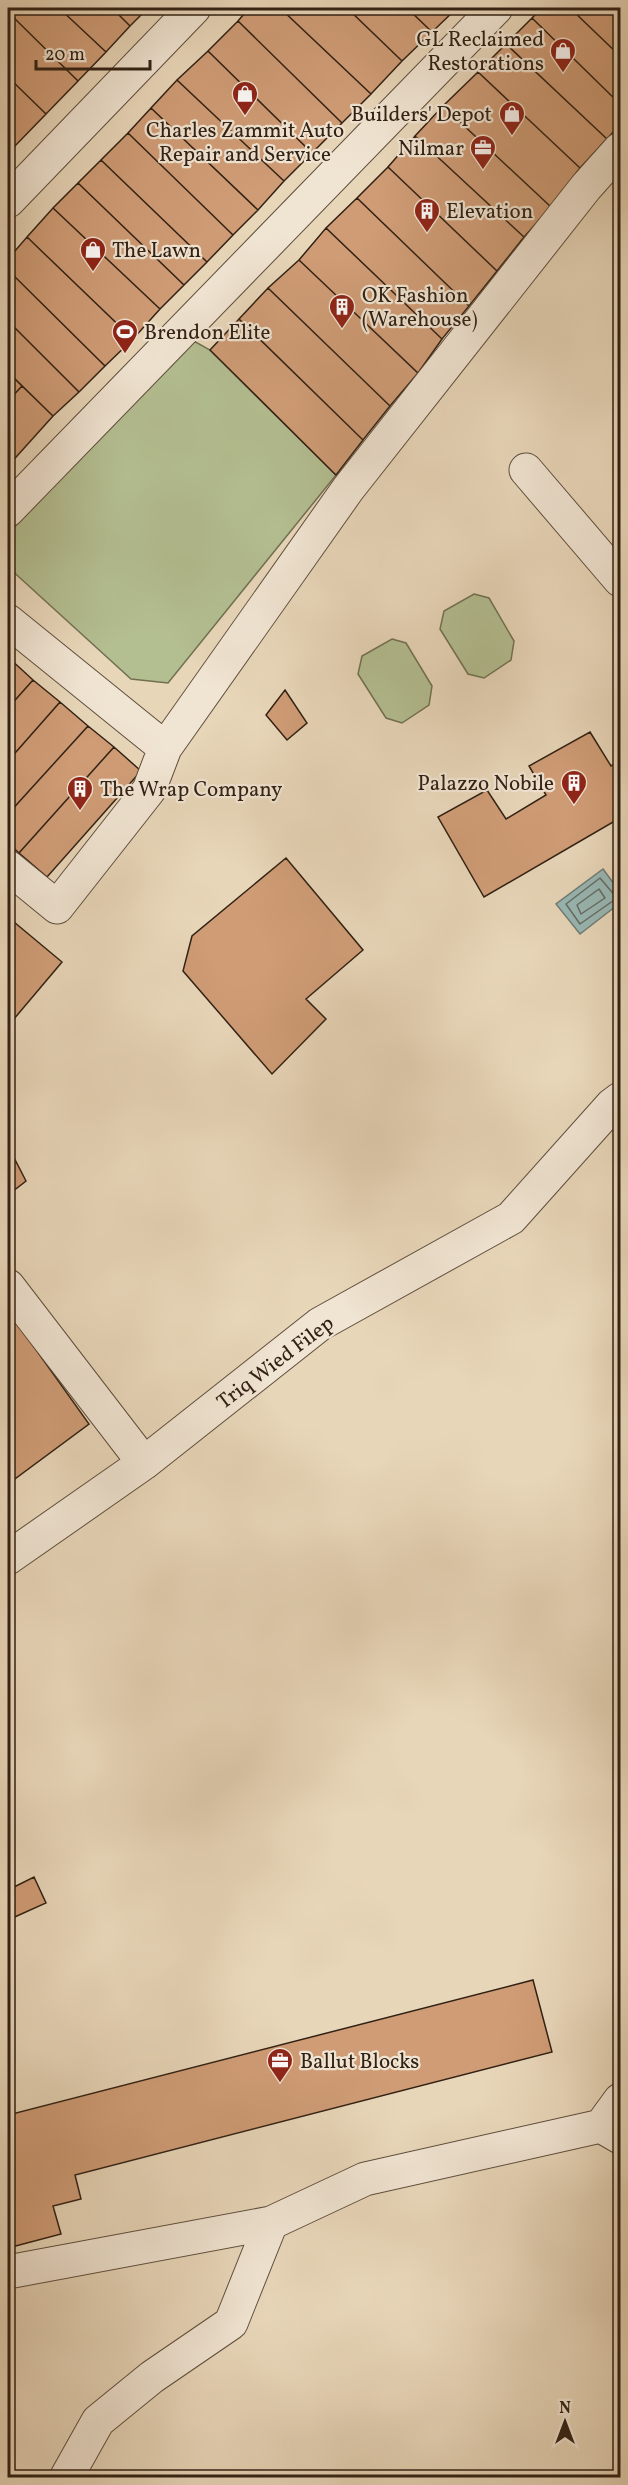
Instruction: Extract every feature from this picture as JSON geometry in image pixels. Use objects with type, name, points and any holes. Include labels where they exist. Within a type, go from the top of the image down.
[{"type":"street","points":[[8,201],[194,8]]},
{"type":"street","points":[[8,510],[496,8]]},
{"type":"street","points":[[8,867],[57,907],[149,790],[165,748],[348,489],[579,197],[621,149]]},
{"type":"street","points":[[526,470],[621,580]]},
{"type":"street","points":[[8,621],[165,748]]},
{"type":"street","name":"Triq Wied Filep","points":[[8,1558],[144,1463],[320,1324],[511,1218],[612,1105],[621,1099]]},
{"type":"street","points":[[8,1286],[144,1463]]},
{"type":"street","points":[[8,2272],[271,2223],[365,2179],[611,2131],[621,2100]]},
{"type":"street","points":[[66,2478],[98,2421],[152,2377],[231,2323],[271,2223]]},
{"type":"green space","points":[[192,340],[210,350],[336,475],[168,683],[131,679],[8,567],[8,534]]},
{"type":"green space","points":[[474,594],[489,598],[514,641],[511,660],[484,678],[468,674],[440,629],[444,611]]},
{"type":"green space","points":[[392,639],[406,643],[432,686],[429,705],[402,723],[386,718],[358,674],[362,656]]},
{"type":"water","points":[[603,869],[620,892],[620,903],[580,934],[556,904]]},
{"type":"building","points":[[8,8],[59,8],[106,52],[78,81],[8,12]]},
{"type":"building","points":[[59,8],[112,8],[130,26],[106,52]]},
{"type":"building","points":[[112,8],[148,8],[130,26]]},
{"type":"building","points":[[249,8],[280,8],[371,94],[342,123],[238,21]]},
{"type":"building","points":[[280,8],[347,8],[402,61],[371,94]]},
{"type":"building","points":[[347,8],[407,8],[432,32],[402,61]]},
{"type":"building","points":[[407,8],[457,8],[432,32]]},
{"type":"building","points":[[542,8],[570,8],[620,56],[620,104],[532,18]]},
{"type":"building","points":[[570,8],[620,8],[620,56]]},
{"type":"building","points":[[8,12],[78,81],[46,114],[8,77]]},
{"type":"building","name":"GL Reclaimed Restorations","points":[[532,18],[620,104],[620,124],[607,139],[506,44]]},
{"type":"building","points":[[238,21],[342,123],[312,153],[208,51]]},
{"type":"building","points":[[506,44],[607,139],[580,168],[478,72]]},
{"type":"building","name":"Charles Zammit Auto Repair and Service","points":[[208,51],[312,153],[284,181],[177,80]]},
{"type":"building","name":"Builders' Depot","points":[[478,72],[580,168],[551,207],[443,106]]},
{"type":"building","points":[[8,77],[46,114],[14,147],[8,141]]},
{"type":"building","points":[[177,80],[284,181],[258,210],[151,108]]},
{"type":"building","name":"Nilmar","points":[[443,106],[551,207],[524,237],[415,136]]},
{"type":"building","points":[[151,108],[258,210],[233,235],[128,133]]},
{"type":"building","points":[[128,133],[233,235],[207,262],[101,160]]},
{"type":"building","points":[[415,136],[524,237],[497,271],[388,167]]},
{"type":"building","points":[[8,141],[14,147],[8,154]]},
{"type":"building","points":[[101,160],[207,262],[184,285],[78,183]]},
{"type":"building","name":"Elevation","points":[[388,167],[497,271],[469,306],[357,198]]},
{"type":"building","points":[[78,183],[184,285],[160,309],[53,208]]},
{"type":"building","points":[[357,198],[469,306],[442,339],[326,228]]},
{"type":"building","name":"The Lawn","points":[[53,208],[160,309],[133,339],[27,237]]},
{"type":"building","points":[[326,228],[442,339],[418,373],[299,260]]},
{"type":"building","points":[[27,237],[133,339],[105,366],[8,270],[8,259]]},
{"type":"building","name":"OK Fashion (Warehouse)","points":[[299,260],[418,373],[390,406],[268,288]]},
{"type":"building","points":[[8,270],[105,366],[79,392],[8,321]]},
{"type":"building","points":[[268,288],[390,406],[363,440],[239,319]]},
{"type":"building","points":[[239,319],[363,440],[336,475],[210,350]]},
{"type":"building","points":[[8,321],[79,392],[53,416],[8,372]]},
{"type":"building","points":[[8,372],[22,386],[8,401]]},
{"type":"building","points":[[22,386],[53,416],[8,466],[8,401]]},
{"type":"building","points":[[8,657],[33,680],[8,708]]},
{"type":"building","points":[[33,680],[60,702],[8,761],[8,708]]},
{"type":"building","points":[[285,690],[307,723],[287,740],[266,715]]},
{"type":"building","points":[[60,702],[88,726],[8,814],[8,761]]},
{"type":"building","points":[[88,726],[114,747],[19,853],[8,843],[8,814]]},
{"type":"building","name":"Palazzo Nobile","points":[[590,732],[611,766],[620,759],[620,818],[484,897],[438,817],[487,790],[506,819],[546,795],[529,766]]},
{"type":"building","name":"The Wrap Company","points":[[114,747],[141,771],[47,877],[19,853]]},
{"type":"building","points":[[286,858],[363,950],[306,999],[326,1019],[272,1074],[183,971],[192,936]]},
{"type":"building","points":[[8,917],[62,962],[8,1026]]},
{"type":"building","points":[[8,1146],[26,1181],[8,1195]]},
{"type":"building","points":[[12,1316],[89,1424],[8,1484],[8,1320]]},
{"type":"building","points":[[34,1877],[46,1903],[8,1920],[8,1890]]},
{"type":"building","name":"Ballut Blocks","points":[[533,1980],[552,2052],[75,2175],[81,2199],[53,2206],[61,2234],[8,2248],[8,2115]]},
{"type":"place","name":"GL Reclaimed Restorations","points":[[563,74]]},
{"type":"place","name":"Charles Zammit Auto Repair and Service","points":[[245,117]]},
{"type":"place","name":"Builders' Depot","points":[[512,137]]},
{"type":"place","name":"Nilmar","points":[[483,171]]},
{"type":"place","name":"Elevation","points":[[427,234]]},
{"type":"place","name":"The Lawn","points":[[93,273]]},
{"type":"place","name":"OK Fashion (Warehouse)","points":[[342,330]]},
{"type":"place","name":"Brendon Elite","points":[[125,355]]},
{"type":"place","name":"Palazzo Nobile","points":[[574,806]]},
{"type":"place","name":"The Wrap Company","points":[[80,812]]},
{"type":"place","name":"Ballut Blocks","points":[[280,2084]]}]
